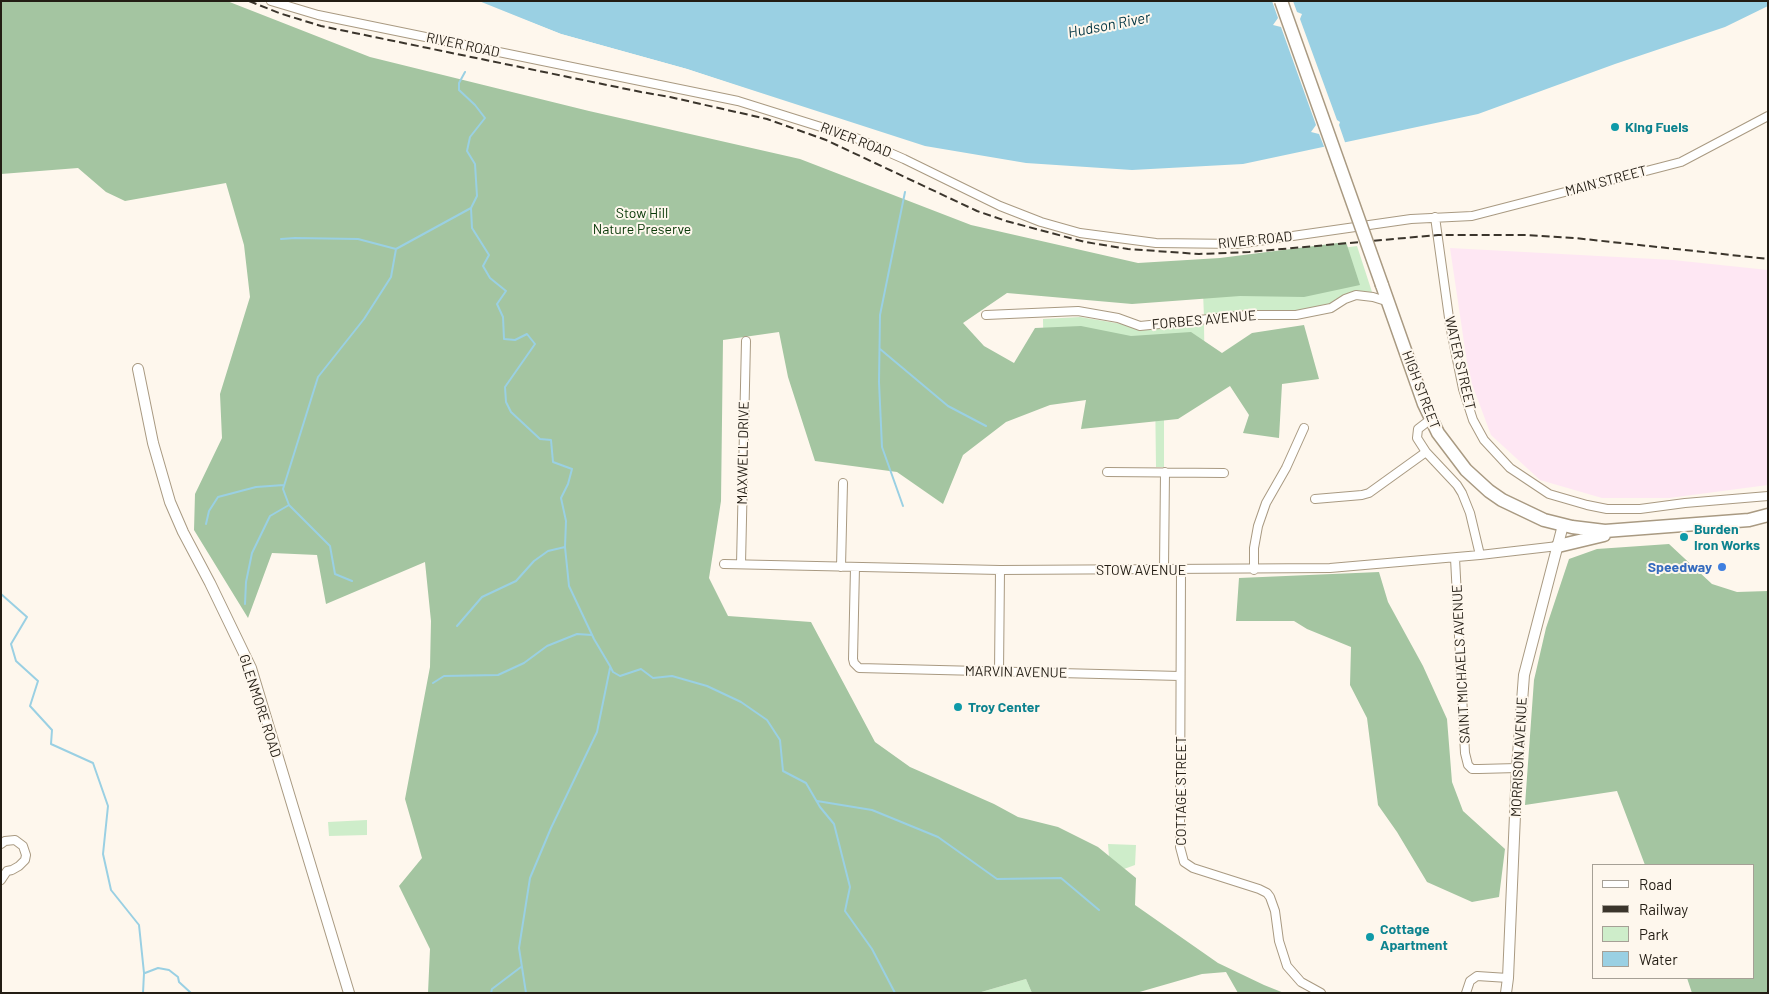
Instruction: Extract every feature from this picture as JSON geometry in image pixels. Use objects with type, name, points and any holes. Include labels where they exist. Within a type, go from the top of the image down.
[{"type":"main road","name":"HIGH STREET","points":[[1281,1],[1431,419],[1438,434],[1455,458],[1489,491],[1528,514],[1562,525],[1590,530],[1620,531],[1749,520],[1768,515]]},
{"type":"main road","points":[[1749,520],[1760,524],[1768,523]]},
{"type":"main road","points":[[1558,546],[1620,531]]},
{"type":"street","name":"RIVER ROAD","points":[[271,1],[318,15],[738,101],[817,124],[856,138],[904,159],[1000,206],[1041,222],[1080,233],[1156,243],[1218,245],[1262,241],[1435,217]]},
{"type":"street","name":"MAIN STREET","points":[[1435,217],[1472,216],[1681,162],[1768,116]]},
{"type":"street","name":"WATER STREET","points":[[1435,217],[1450,325],[1463,389],[1473,420],[1484,440],[1510,468],[1549,494],[1607,509],[1640,509],[1768,496]]},
{"type":"street","name":"FORBES AVENUE","points":[[986,315],[1078,311],[1118,318],[1140,326],[1248,316],[1296,315],[1331,308],[1345,299],[1356,295],[1373,296],[1389,302]]},
{"type":"street","name":"MAXWELL DRIVE","points":[[741,564],[746,341]]},
{"type":"street","name":"GLENMORE ROAD","points":[[138,369],[153,442],[170,502],[251,668],[349,993]]},
{"type":"street","points":[[1431,419],[1421,426],[1416,433],[1419,443],[1462,493],[1470,513],[1480,555]]},
{"type":"street","points":[[1254,570],[1254,548],[1258,526],[1266,503],[1286,468],[1304,428]]},
{"type":"street","points":[[1315,499],[1366,495],[1426,452]]},
{"type":"street","points":[[1106,472],[1224,473]]},
{"type":"street","points":[[1164,472],[1164,569]]},
{"type":"street","points":[[841,567],[843,483]]},
{"type":"street","name":"MORRISON AVENUE","points":[[1506,993],[1517,768],[1524,675],[1562,525]]},
{"type":"street","name":"STOW AVENUE","points":[[724,564],[1000,570],[1254,570],[1330,568],[1455,558],[1558,546]]},
{"type":"street","name":"SAINT MICHAELS AVENUE","points":[[1455,558],[1465,753],[1468,765],[1472,769],[1517,768]]},
{"type":"street","name":"MARVIN AVENUE","points":[[854,567],[854,664],[859,668],[1180,676]]},
{"type":"street","points":[[999,672],[1000,570]]},
{"type":"street","name":"COTTAGE STREET","points":[[1181,570],[1180,847],[1184,862],[1193,868],[1267,893],[1275,911],[1279,941],[1287,966],[1301,982],[1321,993]]},
{"type":"street","points":[[1,844],[5,841],[15,840],[25,849],[25,860],[19,866],[4,868],[1,880]]},
{"type":"street","points":[[1466,993],[1470,981],[1477,976],[1508,978]]},
{"type":"shaded area","points":[[1450,248],[1673,260],[1768,270],[1768,485],[1669,498],[1602,498],[1540,480],[1491,435],[1469,376]]},
{"type":"green space","name":"Stow Hill Nature Preserve","points":[[1,1],[227,1],[370,57],[589,111],[800,159],[971,225],[1138,263],[1220,258],[1346,242],[1360,285],[1304,297],[1240,296],[1132,304],[1007,293],[963,323],[984,346],[1014,363],[1035,328],[1081,326],[1131,336],[1191,332],[1222,353],[1252,333],[1304,325],[1319,379],[1282,384],[1279,438],[1243,433],[1249,415],[1230,386],[1178,419],[1081,429],[1086,400],[1050,405],[1006,422],[963,455],[943,504],[897,472],[815,461],[788,377],[779,332],[723,340],[721,501],[709,578],[728,616],[811,622],[875,742],[910,767],[994,804],[1018,817],[1058,827],[1098,847],[1136,878],[1135,905],[1218,963],[1284,993],[1238,993],[1226,972],[1202,974],[1136,993],[1032,993],[1026,979],[978,993],[428,993],[430,949],[399,886],[422,858],[405,799],[430,667],[431,621],[425,562],[326,604],[317,555],[272,553],[248,618],[194,530],[195,494],[222,438],[220,394],[250,297],[244,245],[226,183],[125,201],[106,192],[78,168],[1,174]]},
{"type":"green space","points":[[1357,246],[1372,292],[1356,291],[1331,305],[1300,311],[1204,317],[1203,292],[1306,253]]},
{"type":"green space","points":[[1080,317],[1140,327],[1204,325],[1205,390],[1164,389],[1164,467],[1156,467],[1155,388],[1044,383],[1043,319]]},
{"type":"green space","points":[[1669,544],[1712,584],[1737,592],[1768,591],[1768,993],[1692,993],[1687,979],[1754,979],[1754,864],[1645,864],[1617,791],[1525,805],[1534,680],[1546,628],[1569,559],[1597,549]]},
{"type":"green space","points":[[1379,572],[1388,602],[1423,666],[1447,719],[1452,782],[1463,811],[1505,849],[1499,897],[1472,902],[1427,882],[1397,832],[1378,805],[1367,718],[1350,685],[1351,647],[1307,629],[1294,621],[1236,621],[1239,578]]},
{"type":"green space","points":[[367,820],[367,835],[329,836],[328,822]]},
{"type":"green space","points":[[1108,844],[1136,845],[1135,865],[1124,869],[1109,857]]},
{"type":"green space","points":[[1026,979],[1032,993],[978,993]]},
{"type":"water","name":"Hudson River","points":[[479,1],[1768,1],[1768,6],[1725,27],[1615,64],[1478,114],[1243,164],[1132,170],[1026,163],[925,146],[687,69],[561,34]]},
{"type":"pier","points":[[476,1],[561,34],[687,69],[837,119],[836,121],[686,72],[560,36],[478,4]]},
{"type":"pier","points":[[1272,1],[1293,1],[1297,12],[1302,14],[1300,19],[1337,120],[1340,122],[1339,125],[1346,145],[1325,149],[1319,134],[1311,132],[1316,125],[1281,27],[1273,25],[1278,18]]},
{"type":"waterway","points":[[465,72],[459,83],[459,90],[475,105],[485,118],[470,137],[467,151],[475,164],[477,196],[471,208],[472,228],[489,255],[483,266],[490,278],[506,291],[497,304],[503,317],[504,339],[515,340],[527,334],[535,344],[505,387],[506,402],[511,412],[540,439],[551,440],[553,462],[572,469],[568,484],[561,498],[566,521],[565,547],[569,586],[594,639],[613,672],[620,676],[641,669],[653,678],[672,676],[707,686],[741,702],[767,720],[780,740],[783,771],[806,783],[820,807],[834,824],[850,887],[845,911],[872,949],[895,993]]},
{"type":"waterway","points":[[903,506],[882,447],[879,382],[880,315],[905,192]]},
{"type":"waterway","points":[[352,581],[335,574],[330,546],[289,505],[283,489],[318,377],[364,319],[391,277],[396,249],[471,208]]},
{"type":"waterway","points":[[281,239],[358,239],[396,249]]},
{"type":"waterway","points":[[880,349],[948,406],[986,426]]},
{"type":"waterway","points":[[206,524],[209,511],[218,497],[256,487],[284,485]]},
{"type":"waterway","points":[[245,604],[246,582],[252,553],[270,516],[289,505]]},
{"type":"waterway","points":[[457,626],[482,597],[516,581],[534,561],[548,551],[565,547]]},
{"type":"waterway","points":[[1,594],[27,617],[11,644],[16,661],[38,681],[30,706],[52,730],[51,744],[93,763],[108,806],[103,854],[111,890],[139,925],[144,973],[143,993]]},
{"type":"waterway","points":[[433,683],[444,676],[498,675],[524,663],[547,646],[577,634],[592,635]]},
{"type":"waterway","points":[[526,993],[519,948],[530,878],[551,828],[597,732],[610,668]]},
{"type":"waterway","points":[[817,801],[872,810],[938,837],[997,879],[1061,878],[1099,910]]},
{"type":"waterway","points":[[491,993],[492,989],[521,967]]},
{"type":"waterway","points":[[145,973],[158,968],[169,970],[178,977],[179,982],[191,993]]},
{"type":"railway","points":[[249,1],[321,26],[670,97],[767,119],[826,140],[977,211],[1006,221],[1085,242],[1128,249],[1199,254],[1249,252],[1438,235],[1526,235],[1575,238],[1768,259]]},
{"type":"place","name":"King Fuels","points":[[1615,127]]},
{"type":"place","name":"Burden Iron Works","points":[[1684,537]]},
{"type":"place","name":"Speedway","points":[[1722,567]]},
{"type":"place","name":"Troy Center","points":[[958,707]]},
{"type":"place","name":"Cottage Apartment","points":[[1370,937]]}]
